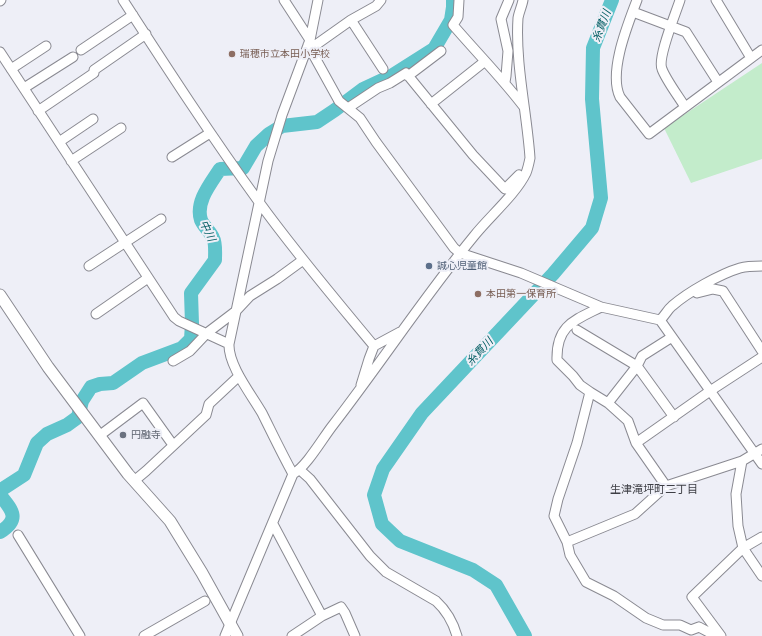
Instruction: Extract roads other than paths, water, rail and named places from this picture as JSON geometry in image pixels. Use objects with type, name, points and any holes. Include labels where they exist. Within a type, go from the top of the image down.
[{"type":"street","points":[[123,0],[210,133],[259,202],[303,260],[374,346]]},
{"type":"street","points":[[284,0],[339,101],[360,118],[454,248],[460,253],[521,273],[601,306],[660,320],[710,391],[758,451],[762,464]]},
{"type":"street","points":[[318,0],[309,45],[300,63],[268,161],[229,344],[229,351],[239,376],[296,472],[310,479],[370,556],[386,572],[436,601],[443,607],[457,636]]},
{"type":"street","points":[[309,45],[376,6],[381,0]]},
{"type":"street","points":[[459,0],[458,17],[453,26],[484,62],[504,82],[525,108]]},
{"type":"street","points":[[504,82],[506,76],[508,50],[501,19],[509,0]]},
{"type":"street","points":[[225,636],[296,472],[360,390],[460,253],[518,185],[526,172],[530,158],[518,32],[518,16],[523,0]]},
{"type":"street","points":[[637,0],[620,45],[616,81],[617,91],[620,97],[649,134],[762,50]]},
{"type":"street","points":[[680,0],[661,60],[661,69],[685,107]]},
{"type":"street","points":[[716,0],[751,58]]},
{"type":"street","points":[[633,12],[686,32],[718,82]]},
{"type":"street","points":[[81,50],[133,15]]},
{"type":"street","points":[[351,20],[383,69]]},
{"type":"street","points":[[38,110],[94,73],[94,70],[146,34]]},
{"type":"street","points":[[11,69],[46,46]]},
{"type":"street","points":[[408,76],[441,51]]},
{"type":"street","points":[[0,52],[174,317],[179,321],[229,344]]},
{"type":"street","points":[[24,88],[73,57]]},
{"type":"street","points":[[431,104],[484,62]]},
{"type":"street","points":[[347,108],[378,88],[390,83],[406,73],[473,155],[505,189],[519,175],[523,178]]},
{"type":"street","points":[[59,142],[93,119]]},
{"type":"street","points":[[71,161],[121,128]]},
{"type":"street","points":[[172,157],[210,133]]},
{"type":"street","points":[[89,266],[161,219]]},
{"type":"street","points":[[173,360],[190,351],[207,333],[236,311],[250,296],[303,260]]},
{"type":"street","points":[[660,320],[671,307],[688,295],[721,276],[740,268],[762,266]]},
{"type":"street","points":[[96,314],[148,278]]},
{"type":"street","points":[[688,295],[713,289],[722,291],[762,351]]},
{"type":"street","points":[[0,295],[48,367],[84,416],[134,480],[170,522],[202,573],[237,636]]},
{"type":"street","points":[[601,306],[566,326],[559,340],[556,351],[557,360],[580,385],[608,403],[628,421],[636,443],[666,486]]},
{"type":"street","points":[[360,390],[374,346],[403,330]]},
{"type":"street","points":[[577,330],[637,366],[674,417]]},
{"type":"street","points":[[608,403],[637,366],[642,356],[672,336]]},
{"type":"street","points":[[636,443],[710,391],[762,357]]},
{"type":"street","points":[[134,480],[146,471],[206,415],[209,404],[239,376]]},
{"type":"street","points":[[590,392],[577,443],[558,499],[554,516],[567,542],[570,555],[586,582],[614,596],[646,618],[663,625],[680,625],[691,630],[699,627],[716,636]]},
{"type":"street","points":[[99,436],[143,403],[173,445]]},
{"type":"street","points":[[567,542],[635,514],[666,486],[742,461],[758,451]]},
{"type":"street","points":[[742,461],[736,494],[738,526],[743,548],[762,576]]},
{"type":"street","points":[[273,524],[322,616]]},
{"type":"street","points":[[18,535],[80,636]]},
{"type":"street","points":[[721,636],[692,598],[743,548],[762,537]]},
{"type":"street","points":[[144,636],[205,602]]},
{"type":"street","points":[[292,636],[322,616],[341,607],[355,636]]},
{"type":"street","points":[[699,627],[706,636]]},
{"type":"waterway","name":"中川","points":[[0,492],[24,475],[37,443],[47,434],[67,425],[78,417],[82,401],[91,387],[100,384],[113,383],[142,363],[182,348],[191,339],[191,293],[215,260],[214,240],[201,220],[200,206],[208,187],[220,169],[243,168],[256,146],[269,134],[282,126],[317,122],[363,89],[393,75],[434,49],[451,20],[453,0]]},
{"type":"waterway","name":"糸貫川","points":[[525,636],[496,585],[473,570],[400,541],[382,524],[374,495],[383,469],[422,413],[553,274],[592,228],[601,198],[592,99],[593,48],[612,0]]},
{"type":"waterway","name":"中川","points":[[0,495],[8,505],[12,514],[11,523],[0,532]]},
{"type":"place","name":"瑞穂市立本田小学校","points":[[232,54]]},
{"type":"place","name":"誠心児童館","points":[[429,266]]},
{"type":"place","name":"本田第一保育所","points":[[478,294]]},
{"type":"place","name":"円融寺","points":[[123,435]]},
{"type":"district","name":"生津滝坪町二丁目","points":[[654,490]]}]
